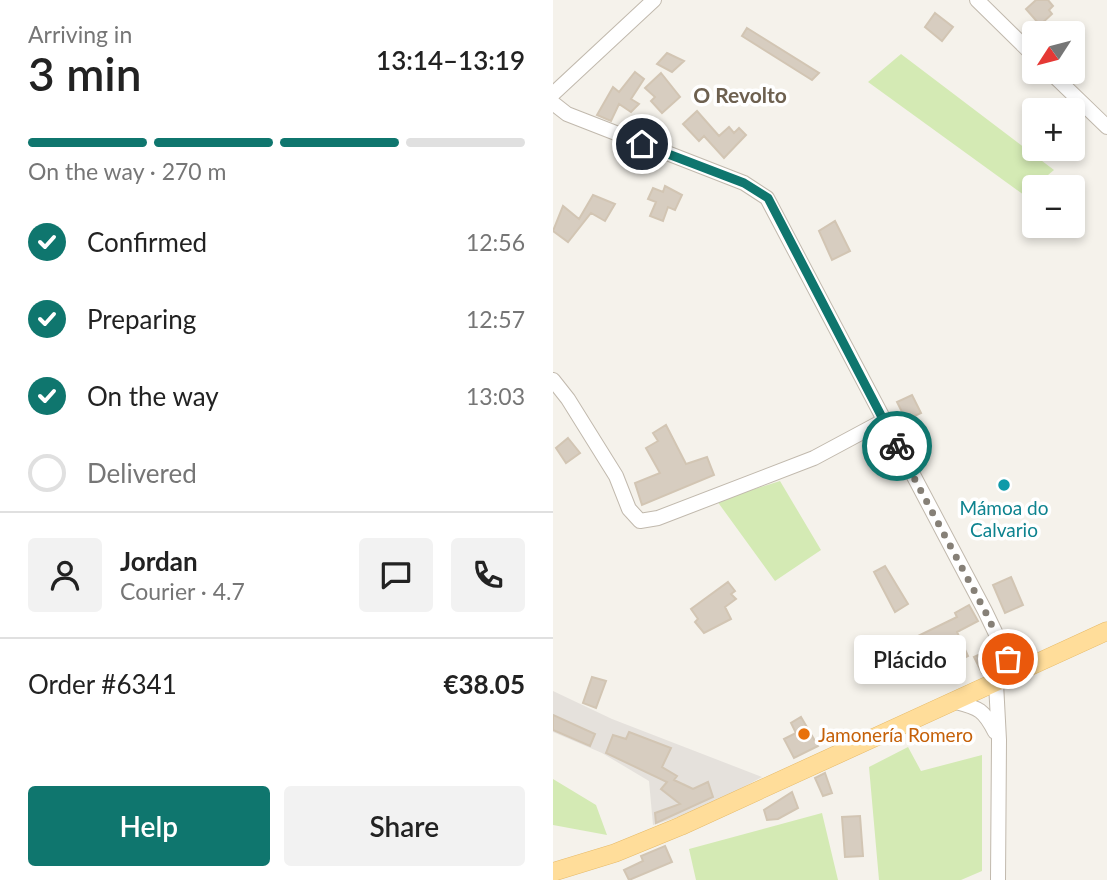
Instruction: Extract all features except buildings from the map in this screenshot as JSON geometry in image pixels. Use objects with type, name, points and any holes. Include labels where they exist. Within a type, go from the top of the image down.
[{"type":"main road","points":[[553,872],[615,853],[681,827],[1107,631]]},
{"type":"street","points":[[553,94],[654,0]]},
{"type":"street","points":[[977,0],[1022,44]]},
{"type":"street","points":[[1062,84],[1107,127]]},
{"type":"street","points":[[553,103],[568,114],[744,183],[768,198],[1008,659],[983,702],[999,740]]},
{"type":"street","points":[[553,380],[568,399],[616,476],[629,509],[640,521],[658,518],[814,458],[883,421]]},
{"type":"street","points":[[997,682],[998,880]]},
{"type":"street","points":[[956,702],[978,708],[989,718]]},
{"type":"shaded area","points":[[553,691],[612,719],[762,777],[701,810],[653,825],[649,781],[602,753],[553,732]]},
{"type":"green space","points":[[901,54],[1022,146],[1022,161],[1042,161],[1054,170],[1048,175],[1022,175],[1022,194],[868,82]]},
{"type":"green space","points":[[780,481],[821,550],[775,581],[717,501]]},
{"type":"green space","points":[[908,747],[921,771],[982,755],[982,871],[961,880],[879,880],[869,767]]},
{"type":"green space","points":[[553,779],[596,805],[607,835],[553,825]]},
{"type":"green space","points":[[822,813],[838,880],[696,880],[689,849]]},
{"type":"way so far","points":[[897,446],[1008,659]]},
{"type":"place","name":"Mámoa do Calvario","points":[[1004,485]]},
{"type":"place","name":"Plácido","points":[[1008,659]]},
{"type":"place","name":"Jamonería Romero","points":[[804,734]]},
{"type":"district","name":"O Revolto","points":[[740,94]]},
{"type":"route","points":[[642,144],[744,183],[768,198],[897,446]]}]
